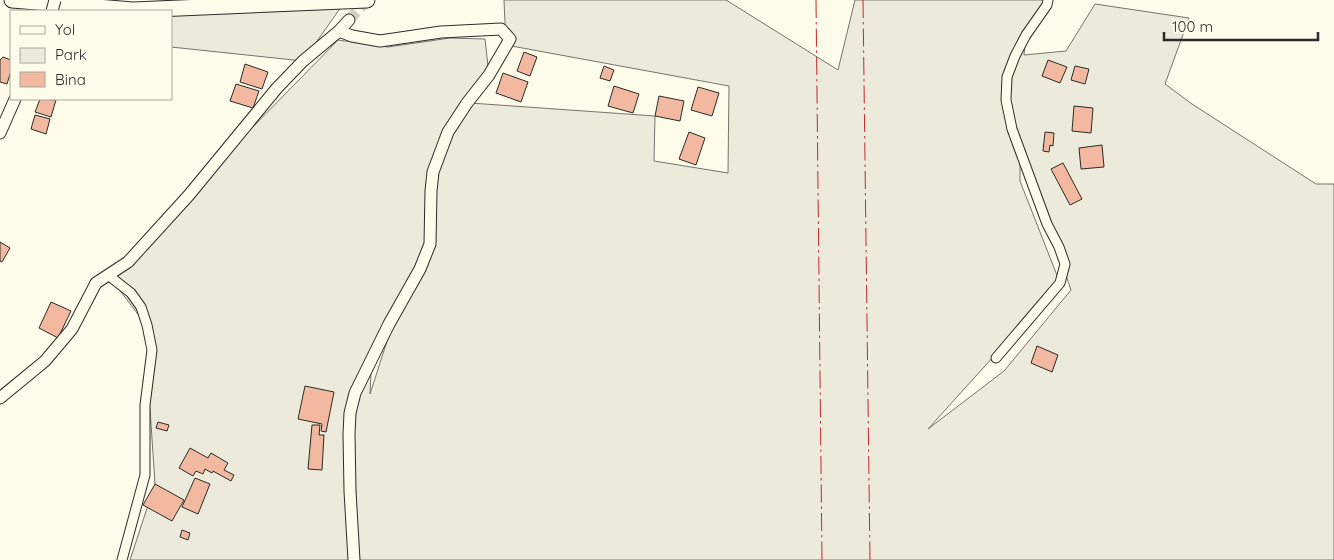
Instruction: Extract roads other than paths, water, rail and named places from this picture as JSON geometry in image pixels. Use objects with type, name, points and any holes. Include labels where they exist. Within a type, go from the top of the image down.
[{"type":"highway","points":[[12,0],[133,10],[367,0]]},
{"type":"street","points":[[996,358],[1060,283],[1065,264],[1059,247],[1047,224],[1012,129],[1006,100],[1007,77],[1015,56],[1026,35],[1047,5],[1048,0]]},
{"type":"street","points":[[0,398],[45,361],[72,328],[96,283],[128,262],[189,195],[277,88],[349,20]]},
{"type":"street","points":[[338,31],[380,42],[441,32],[501,29],[510,38],[489,75],[467,103],[448,132],[433,172],[430,244],[420,269],[389,324],[355,393],[350,413],[349,434],[354,560]]},
{"type":"street","points":[[0,133],[15,100]]},
{"type":"street","points":[[108,275],[131,293],[141,307],[152,350],[145,405],[145,475],[122,560]]},
{"type":"tunnel","points":[[349,20],[367,0]]}]
